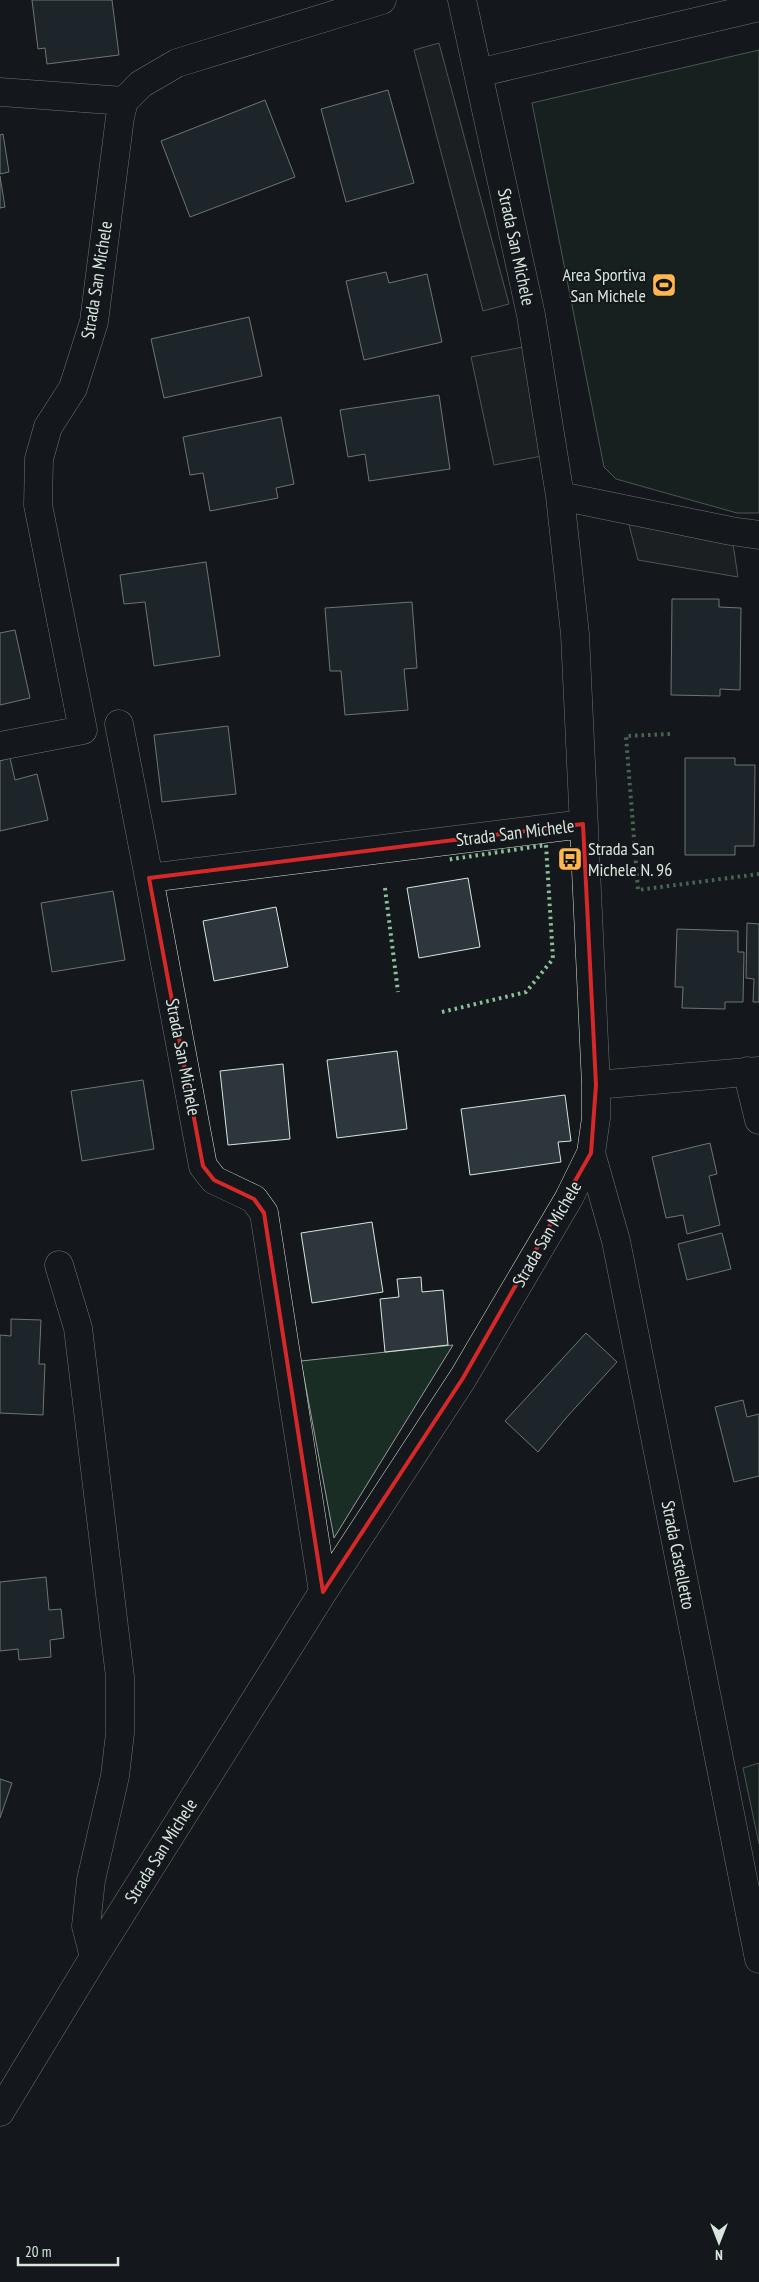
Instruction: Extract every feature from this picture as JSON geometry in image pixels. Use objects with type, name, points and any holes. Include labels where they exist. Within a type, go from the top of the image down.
[{"type":"street","points":[[0,92],[124,102],[141,84],[177,63],[382,0]]},
{"type":"street","name":"Strada San Michele","points":[[0,2112],[94,1957],[324,1592],[462,1378],[569,1198],[591,1153],[596,1118],[596,1085],[575,634],[560,496],[531,315],[462,0]]},
{"type":"street","points":[[478,73],[759,7]]},
{"type":"street","name":"Strada San Michele","points":[[0,746],[83,730],[38,505],[40,459],[48,427],[73,388],[94,322],[120,117],[124,102]]},
{"type":"street","points":[[560,496],[759,535]]},
{"type":"street","name":"Strada San Michele","points":[[119,724],[203,1166],[214,1180],[254,1199],[264,1213],[324,1592]]},
{"type":"street","name":"Strada San Michele","points":[[148,878],[583,824]]},
{"type":"street","points":[[596,1085],[753,1071],[759,1120]]},
{"type":"street","name":"Strada Castelletto","points":[[591,1153],[616,1242],[759,1959]]},
{"type":"street","points":[[59,1265],[78,1328],[120,1677],[120,1733],[115,1776],[91,1880],[86,1926],[94,1957]]},
{"type":"highlighted area","points":[[583,824],[596,1085],[591,1153],[463,1378],[323,1592],[264,1213],[254,1199],[214,1180],[203,1166],[149,878]]},
{"type":"green space","name":"Area Sportiva San Michele","points":[[759,50],[759,513],[737,513],[616,479],[604,467],[532,103]]},
{"type":"green space","points":[[453,1345],[334,1538],[301,1361]]},
{"type":"green space","points":[[759,1763],[759,1844],[743,1768]]},
{"type":"shaded area","points":[[439,43],[509,304],[483,311],[414,50]]},
{"type":"shaded area","points":[[523,347],[542,456],[494,465],[471,357]]},
{"type":"shaded area","points":[[625,509],[731,531],[738,577],[638,560]]},
{"type":"building","points":[[32,0],[112,0],[119,55],[47,64],[45,48],[38,49]]},
{"type":"building","points":[[388,90],[414,183],[346,202],[321,109]]},
{"type":"building","points":[[265,100],[295,177],[190,217],[161,141]]},
{"type":"building","points":[[3,134],[9,172],[0,174],[0,135]]},
{"type":"building","points":[[0,176],[5,207],[0,208]]},
{"type":"building","points":[[386,272],[389,283],[427,274],[442,342],[364,360],[346,281]]},
{"type":"building","points":[[249,317],[262,376],[164,398],[151,339]]},
{"type":"building","points":[[439,395],[450,469],[369,481],[365,454],[348,457],[340,410]]},
{"type":"building","points":[[281,417],[294,484],[276,488],[278,498],[210,511],[203,473],[190,475],[183,437]]},
{"type":"building","points":[[206,562],[220,656],[154,666],[145,602],[124,604],[120,575]]},
{"type":"building","points":[[672,599],[719,599],[719,607],[741,608],[740,690],[720,689],[720,696],[671,695]]},
{"type":"building","points":[[412,602],[417,668],[404,669],[408,710],[345,715],[341,671],[330,671],[325,608]]},
{"type":"building","points":[[15,630],[30,698],[0,705],[0,633]]},
{"type":"building","points":[[228,726],[236,794],[162,802],[154,735]]},
{"type":"building","points":[[10,758],[15,780],[37,774],[48,820],[0,831],[0,761]]},
{"type":"building","points":[[685,758],[735,758],[735,765],[755,765],[754,846],[735,846],[735,855],[685,855]]},
{"type":"building","points":[[468,878],[480,947],[419,958],[407,888]]},
{"type":"building","points":[[113,891],[125,960],[52,972],[41,903]]},
{"type":"building","points":[[276,907],[288,967],[214,981],[203,921]]},
{"type":"building","points":[[747,923],[759,924],[759,1002],[753,1002],[754,979],[746,978]]},
{"type":"building","points":[[677,929],[738,931],[738,952],[744,952],[743,1002],[725,1002],[725,1009],[682,1008],[683,987],[675,987]]},
{"type":"building","points":[[397,1051],[407,1129],[337,1138],[327,1060]]},
{"type":"building","points":[[283,1064],[290,1139],[228,1145],[220,1071]]},
{"type":"building","points":[[143,1080],[154,1149],[82,1161],[71,1091]]},
{"type":"building","points":[[565,1095],[571,1141],[558,1142],[561,1162],[470,1175],[461,1109]]},
{"type":"building","points":[[710,1143],[717,1174],[709,1176],[720,1225],[687,1234],[683,1215],[666,1218],[652,1157]]},
{"type":"building","points":[[372,1222],[383,1292],[312,1303],[301,1233]]},
{"type":"building","points":[[722,1233],[731,1269],[687,1280],[678,1244]]},
{"type":"building","points":[[421,1277],[422,1292],[443,1290],[448,1345],[385,1352],[380,1299],[399,1297],[397,1279]]},
{"type":"building","points":[[11,1319],[41,1320],[39,1364],[45,1364],[43,1415],[0,1413],[0,1335],[11,1336]]},
{"type":"building","points":[[586,1333],[617,1362],[538,1452],[505,1421]]},
{"type":"building","points":[[743,1400],[747,1417],[759,1414],[759,1476],[734,1482],[715,1407]]},
{"type":"building","points":[[46,1577],[49,1610],[61,1609],[64,1638],[50,1640],[51,1657],[19,1660],[18,1649],[0,1651],[0,1582]]},
{"type":"building","points":[[0,1779],[12,1783],[0,1818]]},
{"type":"hedge","points":[[670,734],[626,736],[638,890],[759,874]]},
{"type":"hedge","points":[[442,1012],[526,992],[553,959],[546,845],[446,860]]},
{"type":"hedge","points":[[385,888],[398,992]]},
{"type":"place","name":"Area Sportiva San Michele","points":[[664,285]]},
{"type":"place","name":"Strada San Michele N. 96","points":[[570,859]]}]
